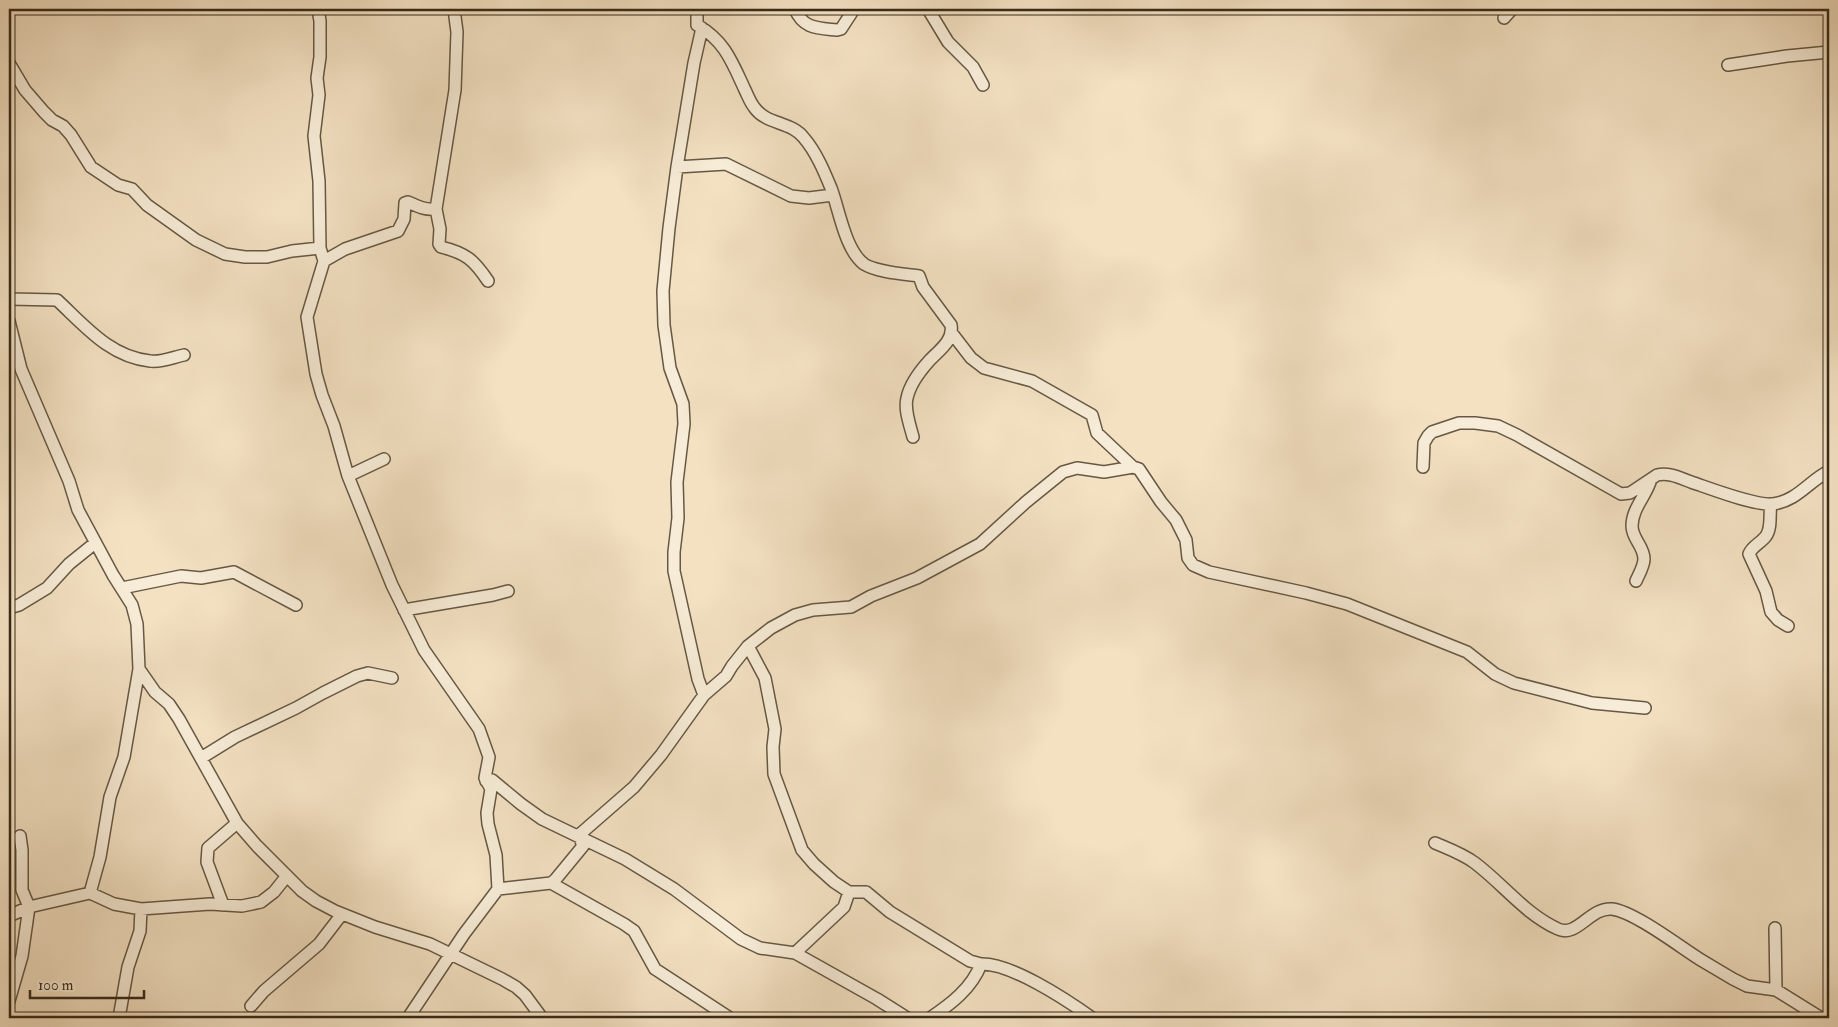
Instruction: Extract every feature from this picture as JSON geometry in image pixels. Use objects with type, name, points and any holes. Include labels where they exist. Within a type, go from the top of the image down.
[{"type":"street","points":[[318,9],[320,22],[320,57],[317,78],[319,95],[314,136],[319,181],[320,248],[324,261],[307,317],[316,374],[334,426],[348,476],[392,586],[424,650],[479,729],[489,757],[486,780],[491,789],[487,813],[496,855],[498,890],[451,953],[408,1018]]},
{"type":"street","points":[[454,9],[457,32],[455,90],[436,209],[440,229],[439,246],[468,257],[478,266],[488,281]]},
{"type":"street","points":[[696,9],[697,25]]},
{"type":"street","points":[[795,9],[806,25],[837,30],[841,29],[854,9]]},
{"type":"street","points":[[928,9],[948,42],[973,67],[983,85]]},
{"type":"street","points":[[1504,18],[1512,9]]},
{"type":"street","points":[[697,25],[702,28],[694,63],[669,228],[664,291],[664,326],[670,368],[683,404],[684,424],[677,482],[678,518],[674,571],[704,695]]},
{"type":"street","points":[[697,25],[710,32],[721,44],[754,107],[763,117],[788,125],[802,135],[812,148],[833,195],[849,241],[862,263],[872,268],[919,276],[923,286],[951,325],[951,332],[940,351],[929,360],[915,378],[906,399],[913,437]]},
{"type":"street","points":[[1728,66],[1829,52]]},
{"type":"street","points":[[9,62],[25,90],[52,120],[64,126],[91,167],[118,185],[132,189],[147,206],[196,240],[225,254],[245,257],[267,257],[292,251],[320,248]]},
{"type":"street","points":[[677,168],[726,164],[791,196],[809,198],[833,195]]},
{"type":"street","points":[[324,261],[345,249],[398,232],[404,219],[405,203],[408,202],[428,210],[436,209]]},
{"type":"street","points":[[9,299],[58,300],[105,344],[121,354],[151,362],[184,355]]},
{"type":"street","points":[[9,321],[21,369],[69,481],[78,510],[95,543],[132,605],[136,624],[139,669],[124,757],[110,797],[100,857],[90,893]]},
{"type":"street","points":[[951,332],[971,358],[984,368],[1032,381],[1092,415],[1098,433],[1133,468]]},
{"type":"street","points":[[1423,467],[1424,443],[1428,436],[1459,423],[1475,423],[1498,426],[1517,435],[1622,494],[1630,493],[1657,475],[1668,474],[1745,499],[1772,504],[1800,493],[1829,471]]},
{"type":"street","points":[[348,476],[384,459]]},
{"type":"street","points":[[579,836],[634,787],[662,755],[704,695],[726,676],[748,646],[781,622],[813,610],[851,607],[871,596],[917,578],[980,544],[1026,502],[1063,472],[1071,469],[1104,472],[1133,468],[1139,469],[1161,502],[1176,520],[1186,540],[1188,558],[1194,565],[1209,572],[1347,604],[1467,652],[1495,674],[1514,683],[1592,703],[1645,708]]},
{"type":"street","points":[[1636,581],[1644,557],[1641,548],[1634,538],[1633,518],[1652,479]]},
{"type":"street","points":[[1772,504],[1769,515],[1769,529],[1766,535],[1751,549],[1749,554],[1766,591],[1771,612],[1778,620],[1788,626]]},
{"type":"street","points":[[9,608],[19,605],[47,588],[68,564],[95,543]]},
{"type":"street","points":[[122,588],[181,576],[201,578],[234,572],[296,605]]},
{"type":"street","points":[[404,610],[508,591]]},
{"type":"street","points":[[748,646],[765,678],[775,729],[773,747],[774,774],[802,850],[834,882],[849,892],[866,892],[890,912],[970,961],[997,965],[1035,983],[1092,1018]]},
{"type":"street","points":[[139,669],[156,692],[169,704],[237,823],[286,877],[302,891],[316,901],[342,914],[375,927],[430,944],[516,987],[525,995],[542,1018]]},
{"type":"street","points":[[201,758],[242,733],[296,708],[357,676],[368,673],[392,678]]},
{"type":"street","points":[[486,780],[492,780],[520,804],[542,819],[625,859],[674,889],[741,939],[760,948],[795,953],[877,998],[906,1018]]},
{"type":"street","points":[[223,905],[207,862],[208,848],[237,823]]},
{"type":"street","points":[[9,1001],[22,956],[29,907],[22,890],[20,836]]},
{"type":"street","points":[[551,883],[583,846],[579,836]]},
{"type":"street","points":[[1435,843],[1476,864],[1517,903],[1536,917],[1559,930],[1565,932],[1572,930],[1597,912],[1611,909],[1620,911],[1647,925],[1733,979],[1747,986],[1776,990],[1821,1018]]},
{"type":"street","points":[[9,916],[29,907],[90,893],[114,904],[141,908],[242,906],[260,902],[274,892],[286,877]]},
{"type":"street","points":[[498,890],[551,883],[634,931],[655,969],[730,1018]]},
{"type":"street","points":[[795,953],[844,907],[849,892]]},
{"type":"street","points":[[119,1018],[128,967],[140,931],[141,908]]},
{"type":"street","points":[[251,1006],[264,991],[320,944],[342,914]]},
{"type":"street","points":[[1775,928],[1776,990]]},
{"type":"street","points":[[930,1018],[952,1004],[972,980],[981,964]]}]
